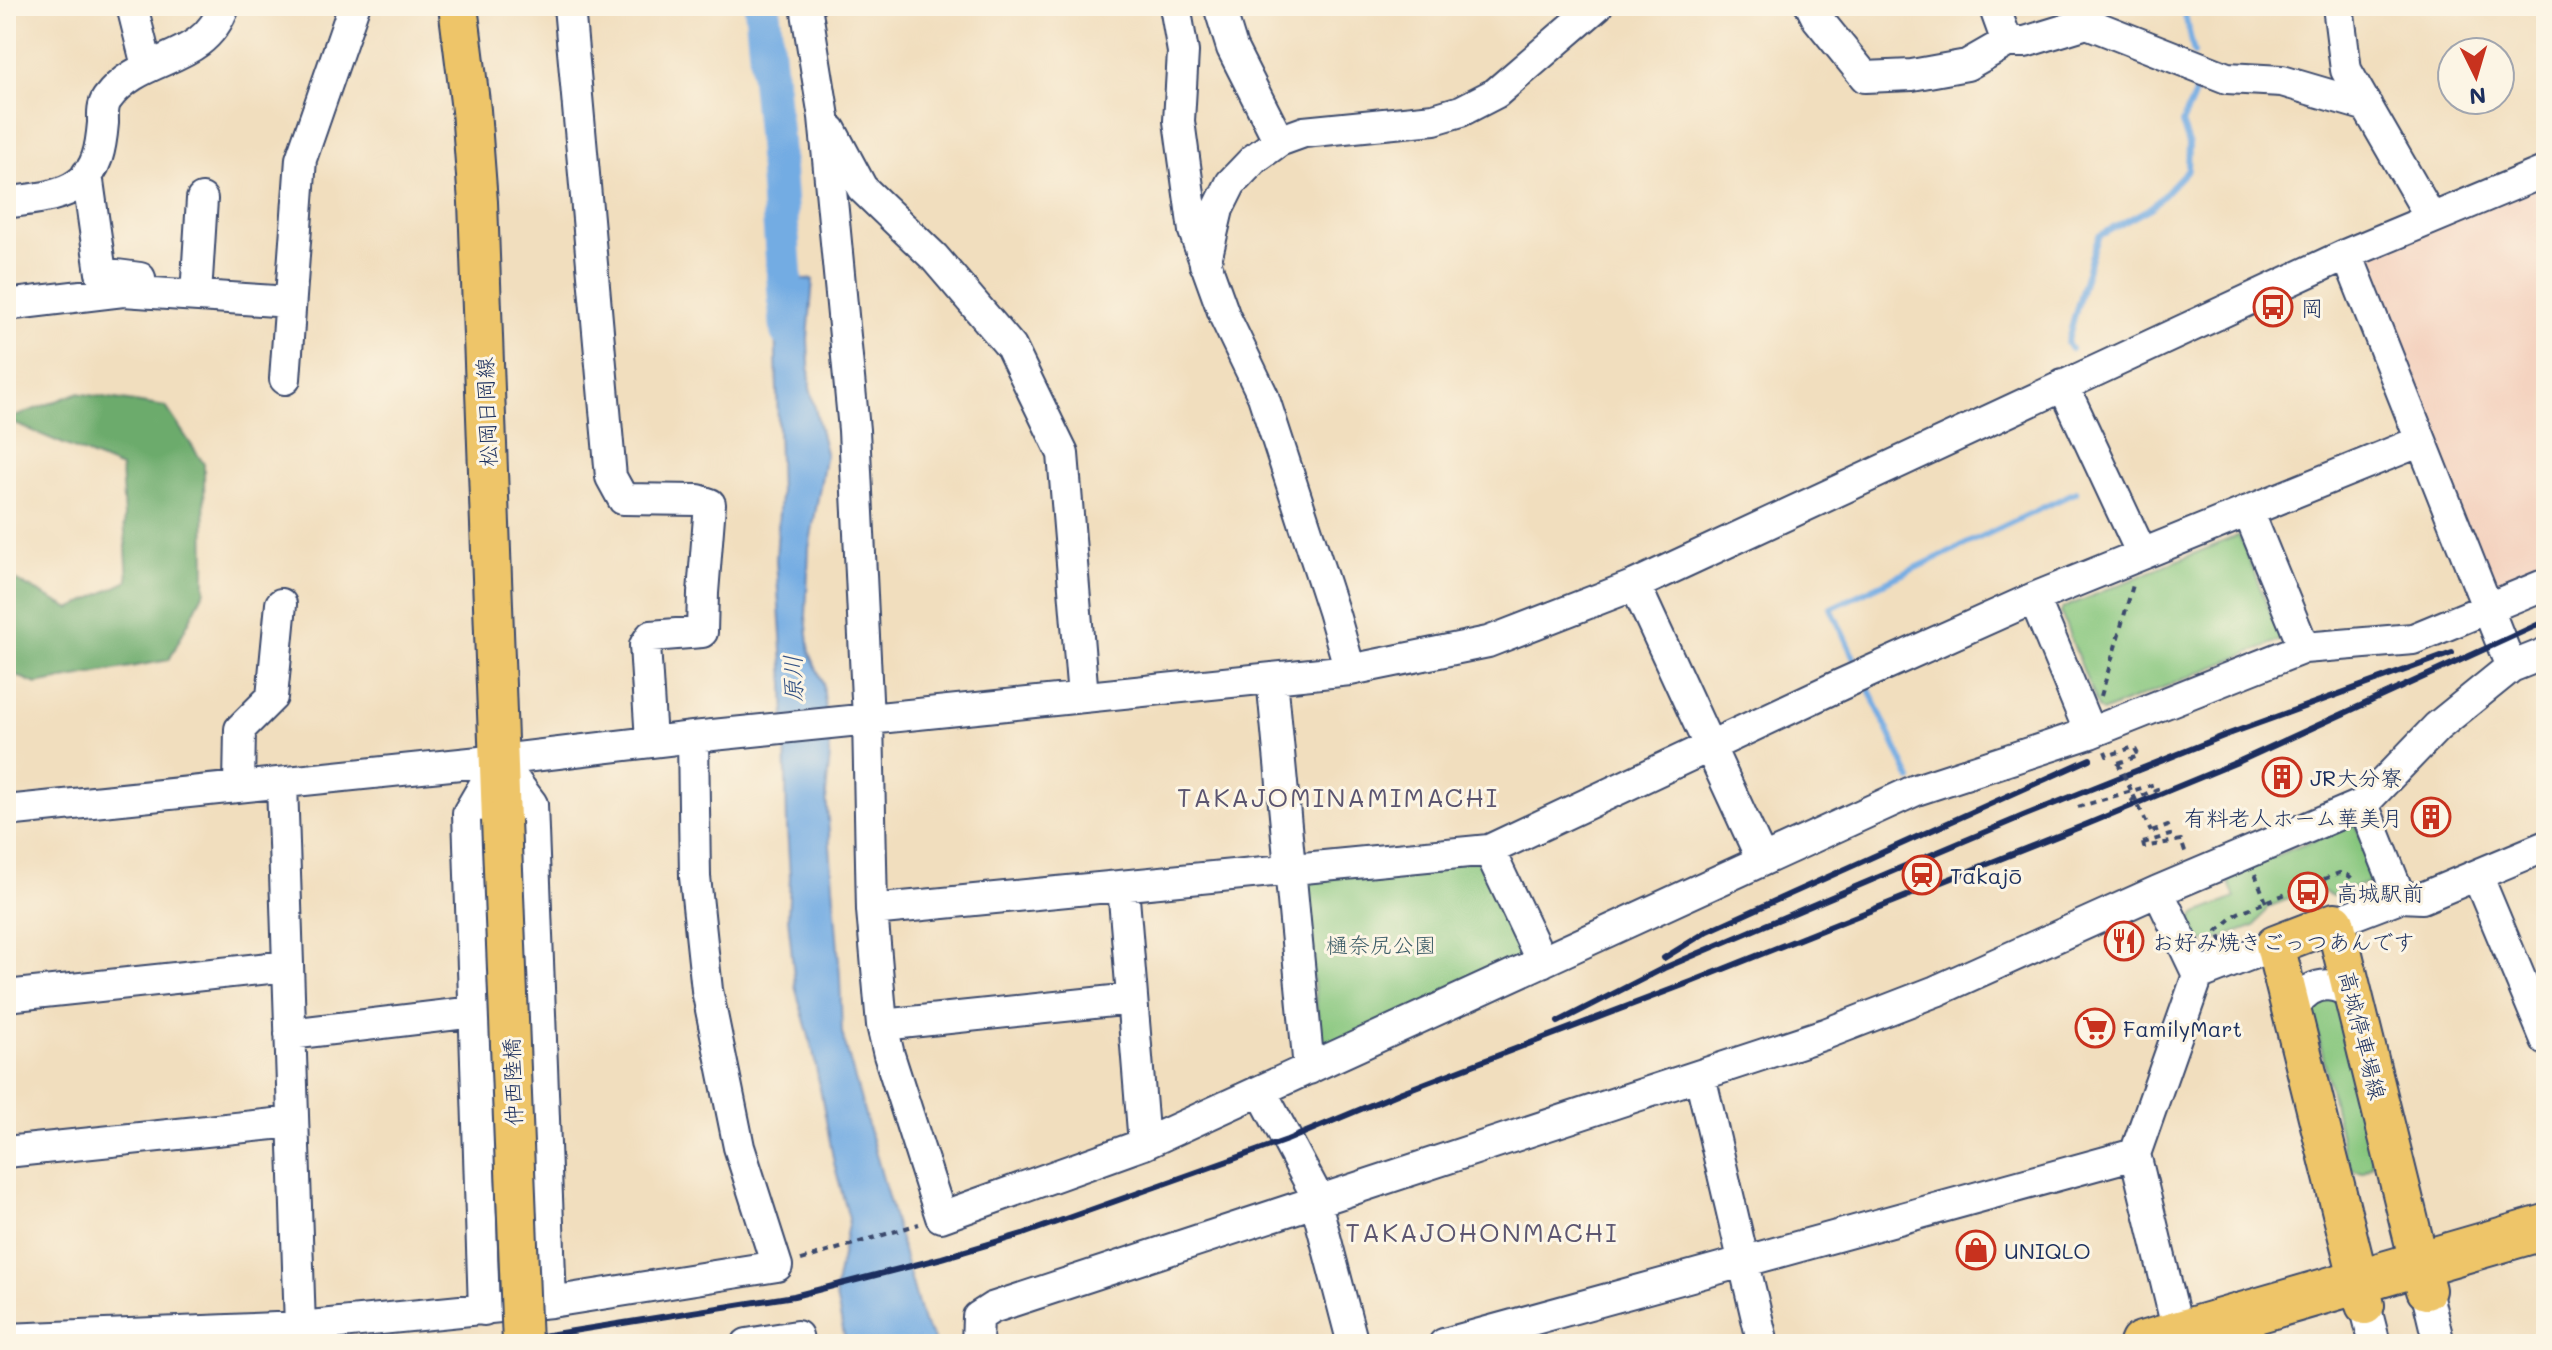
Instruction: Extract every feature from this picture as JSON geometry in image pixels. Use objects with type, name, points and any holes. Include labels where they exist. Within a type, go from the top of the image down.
[{"type":"highway","points":[[2180,1341],[2366,1310],[2422,1277],[2546,1227]]},
{"type":"highway","points":[[2422,1277],[2546,1255]]},
{"type":"main road","name":"松岡日岡線","points":[[458,6],[478,202],[501,820]]},
{"type":"main road","name":"仲西陸橋","points":[[501,820],[522,1344]]},
{"type":"main road","points":[[2350,916],[2275,945],[2366,1310]]},
{"type":"main road","name":"高城停車場線","points":[[2350,916],[2353,996],[2422,1277]]},
{"type":"street","points":[[132,6],[147,66]]},
{"type":"street","points":[[6,203],[52,195],[78,184],[96,163],[102,138],[104,103],[125,78],[147,66],[186,52],[218,23],[224,6]]},
{"type":"street","points":[[285,379],[301,159],[354,6]]},
{"type":"street","points":[[569,6],[611,477],[623,499],[698,500],[710,504],[702,632],[651,636],[645,645],[651,741]]},
{"type":"street","points":[[1175,6],[1183,52],[1179,121],[1194,231],[1225,317],[1263,396],[1350,670]]},
{"type":"street","points":[[1219,6],[1232,48],[1279,141]]},
{"type":"street","points":[[1205,266],[1218,209],[1231,183],[1254,159],[1279,141],[1304,132],[1434,119],[1461,111],[1496,93],[1597,6]]},
{"type":"street","points":[[1811,6],[1817,18],[1865,77],[1912,75],[1967,65],[2007,42],[2025,42],[2087,23],[2227,78],[2282,81],[2367,106]]},
{"type":"street","points":[[1994,6],[2007,42]]},
{"type":"street","points":[[2338,6],[2346,70],[2431,218]]},
{"type":"street","points":[[809,7],[824,117],[854,430],[860,720],[882,1025],[908,1118],[941,1217],[1144,1144],[1916,790],[2099,745],[2304,648],[2413,639],[2546,584]]},
{"type":"street","points":[[824,117],[862,188],[934,257],[1011,347],[1063,454],[1083,697]]},
{"type":"street","points":[[6,811],[1350,670],[1488,642],[1635,585],[2347,254],[2546,171]]},
{"type":"street","points":[[87,174],[101,273],[141,278],[149,293]]},
{"type":"street","points":[[196,295],[202,199]]},
{"type":"street","points":[[2347,254],[2511,667]]},
{"type":"street","points":[[6,305],[123,291],[290,302]]},
{"type":"street","points":[[2063,385],[2142,554]]},
{"type":"street","points":[[872,910],[1489,850],[2034,598],[2421,441]]},
{"type":"street","points":[[2248,511],[2304,648]]},
{"type":"street","points":[[1635,585],[1762,860]]},
{"type":"street","points":[[2034,598],[2099,745]]},
{"type":"street","points":[[239,787],[240,729],[272,697],[281,604]]},
{"type":"street","points":[[977,1344],[978,1317],[992,1308],[1825,1034],[1936,991],[2158,891],[2363,804],[2437,727],[2511,667],[2546,653]]},
{"type":"street","points":[[1272,678],[1309,1069]]},
{"type":"street","points":[[6,1339],[300,1327],[484,1310],[777,1266],[739,1147],[707,990],[695,877],[705,736]]},
{"type":"street","points":[[484,1310],[468,813],[499,760]]},
{"type":"street","points":[[499,760],[532,804],[551,1302]]},
{"type":"street","points":[[282,783],[300,1327]]},
{"type":"street","points":[[2363,804],[2400,897]]},
{"type":"street","points":[[2350,916],[2400,897],[2422,898],[2546,846]]},
{"type":"street","points":[[1489,850],[1542,962]]},
{"type":"street","points":[[2477,875],[2540,1008],[2546,1040]]},
{"type":"street","points":[[1123,886],[1144,1144]]},
{"type":"street","points":[[2158,891],[2198,975],[2135,1154],[2180,1341]]},
{"type":"street","points":[[2198,975],[2275,945]]},
{"type":"street","points":[[6,996],[288,966]]},
{"type":"street","points":[[2292,1012],[2296,1002],[2318,985],[2343,987],[2353,996]]},
{"type":"street","points":[[882,1025],[1132,999]]},
{"type":"street","points":[[290,1034],[474,1012]]},
{"type":"street","points":[[1700,1076],[1763,1344]]},
{"type":"street","points":[[1261,1091],[1312,1187],[1353,1344]]},
{"type":"street","points":[[6,1152],[293,1122]]},
{"type":"street","points":[[1444,1344],[2135,1154]]},
{"type":"street","points":[[2422,1277],[2439,1344]]},
{"type":"street","points":[[747,1344],[797,1336],[799,1344]]},
{"type":"path","points":[[2142,554],[2099,745],[2134,747],[2139,756],[2118,763],[2151,832],[2168,826],[2170,835],[2143,843],[2144,847],[2181,840],[2194,876]]},
{"type":"path","points":[[2078,807],[2155,784],[2157,789],[2134,799]]},
{"type":"path","points":[[2130,793],[2134,799]]},
{"type":"path","points":[[2231,963],[2217,931],[2225,922],[2238,913],[2339,873],[2354,879],[2350,916]]},
{"type":"path","points":[[796,1261],[916,1225]]},
{"type":"shaded area","points":[[2546,182],[2546,575],[2494,596],[2356,257]]},
{"type":"green space","points":[[77,393],[166,407],[204,464],[205,590],[169,660],[36,684],[6,671],[6,575],[70,609],[128,581],[121,468],[6,420]]},
{"type":"green space","points":[[2239,535],[2281,640],[2102,712],[2061,613],[2063,608]]},
{"type":"green space","points":[[2356,824],[2371,865],[2372,881],[2332,896],[2316,888],[2268,907],[2255,926],[2216,940],[2202,941],[2192,934],[2189,922],[2197,913],[2235,898],[2226,875]]},
{"type":"green space","name":"樋奈尻公園","points":[[1478,860],[1526,950],[1522,959],[1322,1052],[1302,885],[1310,877]]},
{"type":"green space","points":[[2336,996],[2373,1155],[2372,1165],[2363,1172],[2353,1170],[2346,1162],[2313,1010],[2312,1003]]},
{"type":"water","points":[[813,279],[808,339],[810,388],[826,453],[809,548],[806,616],[810,653],[823,683],[830,755],[826,794],[842,1033],[923,1322],[934,1339],[933,1344],[846,1344],[835,1292],[849,1219],[834,1163],[813,1051],[795,986],[788,917],[790,877],[784,681],[776,560],[780,495],[774,283]]},
{"type":"waterway","name":"原川","points":[[762,6],[788,331]]},
{"type":"waterway","points":[[2183,6],[2194,53]]},
{"type":"waterway","points":[[2071,349],[2067,343],[2099,236],[2152,207],[2188,169],[2189,144],[2182,123],[2194,96],[2196,76]]},
{"type":"waterway","points":[[1858,667],[1831,608],[2076,492]]},
{"type":"waterway","points":[[1866,683],[1911,780]]},
{"type":"railway","points":[[491,1344],[794,1296],[1023,1234],[1287,1140],[1402,1092],[1691,982],[2085,825],[2240,761],[2546,621]]},
{"type":"railway","points":[[1558,1022],[1664,968],[2023,816],[2226,735],[2452,653]]},
{"type":"railway","points":[[1664,958],[1708,931],[2090,759]]},
{"type":"place","name":"岡","points":[[2273,307]]},
{"type":"place","name":"JR大分寮","points":[[2282,777]]},
{"type":"place","name":"有料老人ホーム華美月","points":[[2431,817]]},
{"type":"place","name":"Takajō","points":[[1922,875]]},
{"type":"place","name":"高城駅前","points":[[2308,892]]},
{"type":"place","name":"お好み焼きごっつあんです","points":[[2124,941]]},
{"type":"place","name":"FamilyMart","points":[[2095,1028]]},
{"type":"place","name":"UNIQLO","points":[[1976,1250]]},
{"type":"district","name":"TAKAJOMINAMIMACHI","points":[[1338,797]]},
{"type":"district","name":"TAKAJOHONMACHI","points":[[1482,1232]]}]
